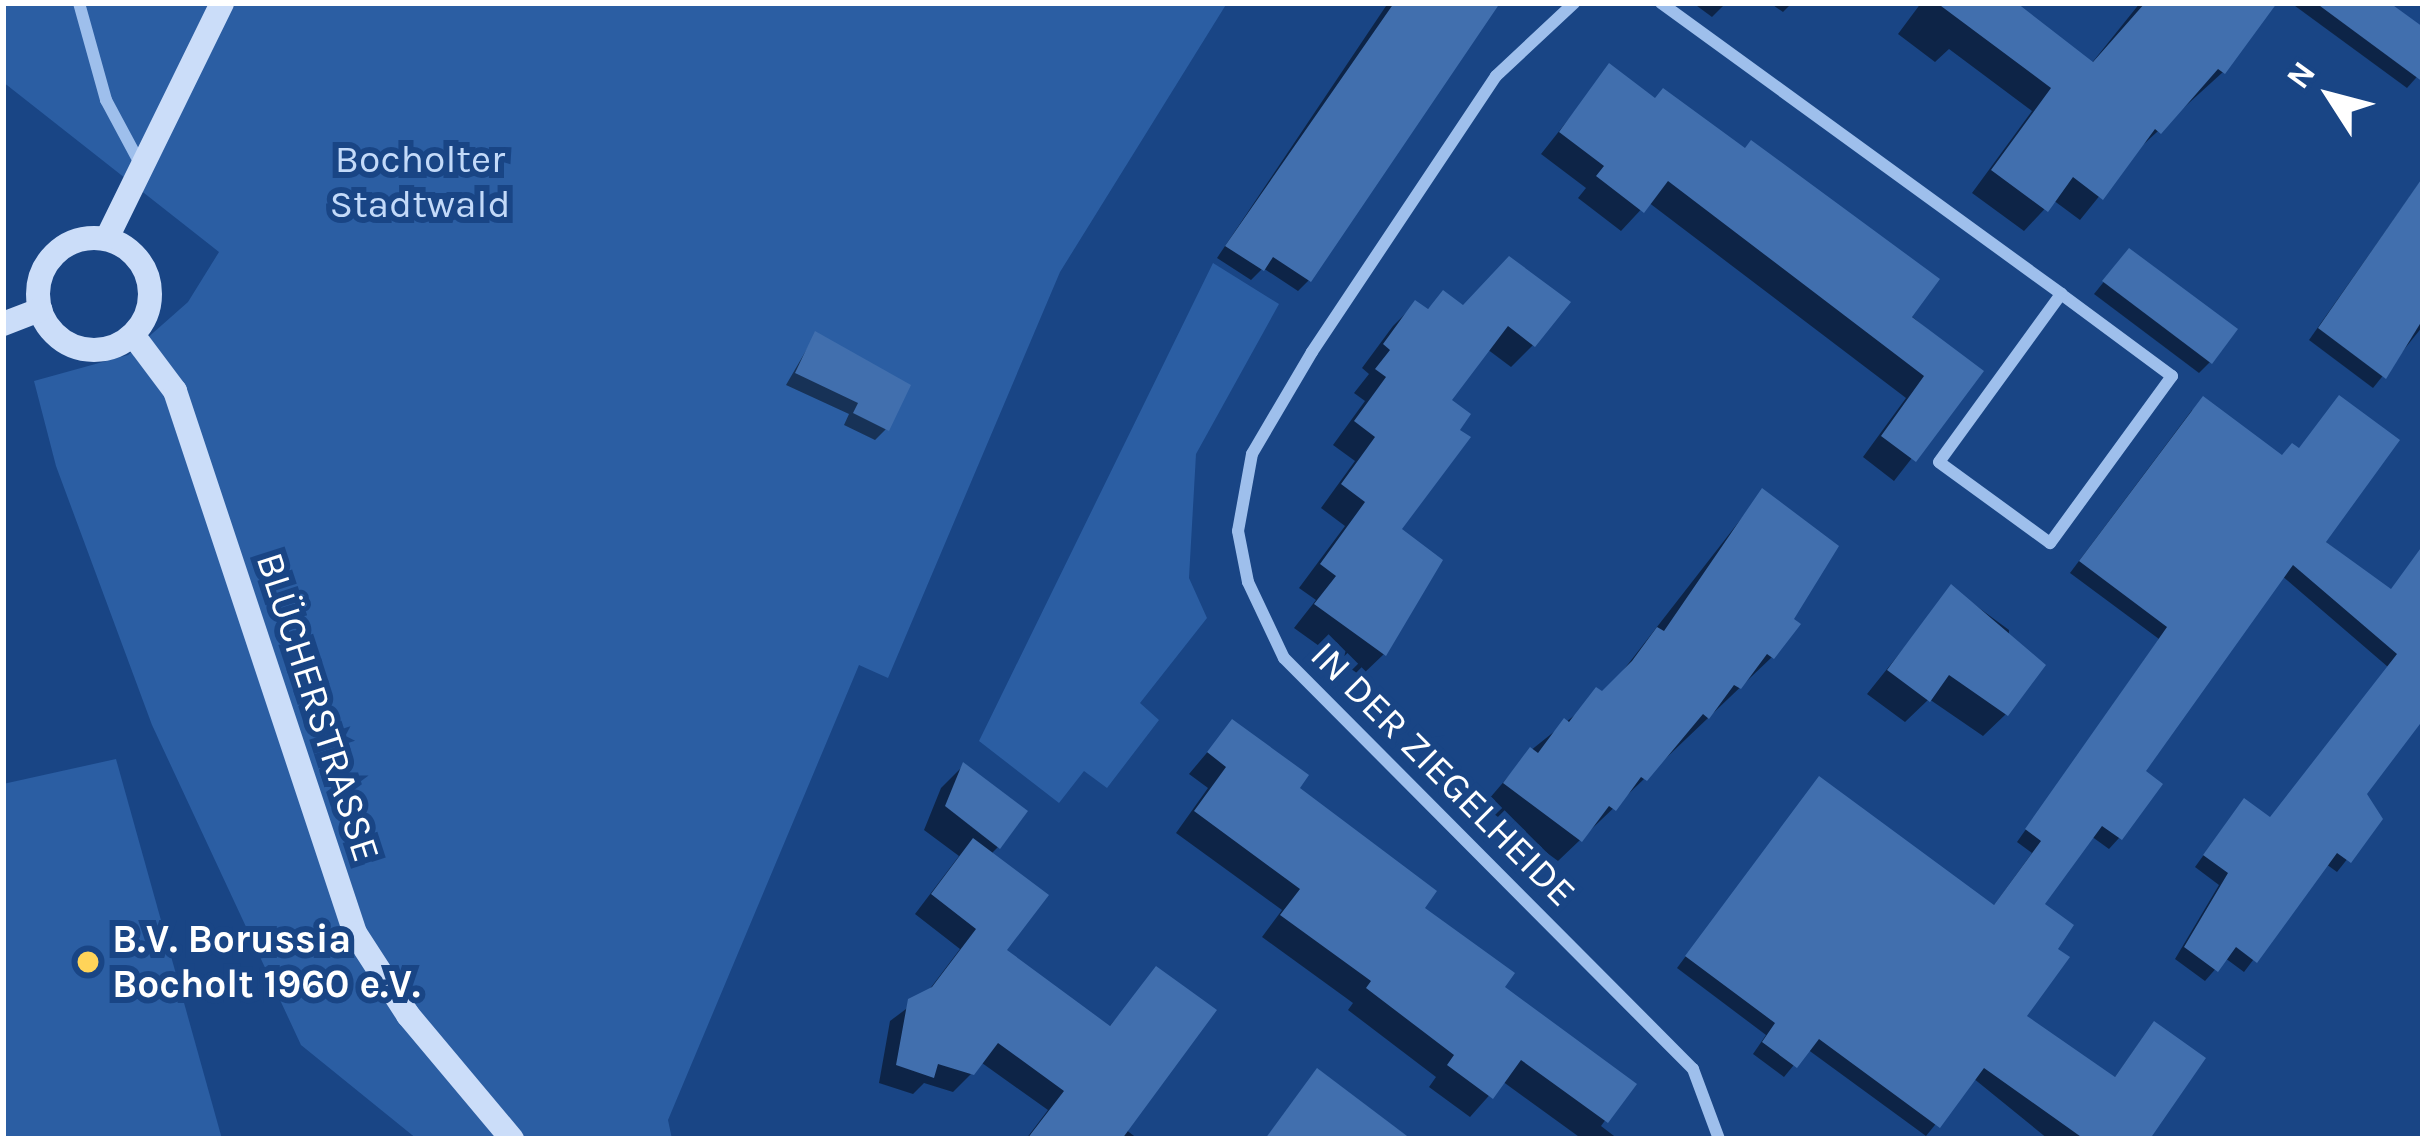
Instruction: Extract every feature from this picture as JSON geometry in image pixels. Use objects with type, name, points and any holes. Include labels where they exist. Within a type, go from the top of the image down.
[{"type":"street","points":[[79,3],[106,100],[142,168]]},
{"type":"street","points":[[107,238],[222,3]]},
{"type":"street","name":"IN DER ZIEGELHEIDE","points":[[1574,3],[1496,76],[1312,352],[1252,454],[1238,531],[1248,582],[1284,658],[1693,1069],[1720,1139]]},
{"type":"street","points":[[1661,3],[2061,294],[2172,376],[2050,544],[1939,462],[2061,294]]},
{"type":"street","points":[[88,237],[107,238],[134,253],[150,287],[133,335],[100,350],[81,349],[63,341],[40,310],[39,283],[50,258],[88,237]]},
{"type":"street","points":[[3,324],[40,310]]},
{"type":"street","name":"BLÜCHERSTRASSE","points":[[133,335],[175,391],[355,933],[420,1031],[512,1139]]},
{"type":"green space","name":"Bocholter Stadtwald","points":[[3,3],[1227,3],[1060,272],[888,678],[859,665],[668,1120],[672,1139],[417,1139],[301,1045],[152,725],[56,466],[34,381],[128,355],[188,302],[219,252],[3,82]]},
{"type":"green space","points":[[1213,263],[1279,304],[1196,454],[1189,578],[1207,618],[1140,703],[1159,720],[1107,788],[1084,771],[1059,803],[979,741]]},
{"type":"green space","name":"B.V. Borussia Bocholt 1960 e.V.","points":[[116,759],[222,1139],[3,1139],[3,784]]},
{"type":"building","points":[[1394,3],[1500,3],[1311,282],[1273,257],[1264,271],[1225,246]]},
{"type":"building","points":[[1937,3],[2017,3],[2093,62],[2145,3],[2277,3],[2225,74],[2218,69],[2161,134],[2155,129],[2103,200],[2073,177],[2048,212],[1991,170],[2051,88]]},
{"type":"building","points":[[2316,3],[2390,3],[2423,27],[2423,82]]},
{"type":"building","points":[[1609,63],[1655,98],[1663,88],[1745,148],[1751,140],[1940,279],[1912,317],[1984,371],[1916,462],[1881,436],[1924,376],[1668,181],[1644,213],[1596,176],[1604,166],[1559,132]]},
{"type":"building","points":[[2423,177],[2423,319],[2386,379],[2318,328]]},
{"type":"building","points":[[2129,248],[2238,329],[2212,364],[2102,281]]},
{"type":"building","points":[[1509,256],[1571,302],[1535,347],[1508,326],[1452,400],[1471,414],[1460,430],[1471,437],[1402,529],[1443,560],[1386,656],[1314,604],[1336,576],[1320,564],[1365,502],[1341,484],[1375,437],[1354,421],[1386,377],[1375,369],[1390,350],[1383,344],[1415,300],[1428,309],[1443,290],[1463,305]]},
{"type":"building","points":[[815,331],[911,385],[889,431],[853,413],[858,403],[795,373]]},
{"type":"building","points":[[2339,395],[2400,440],[2326,542],[2391,589],[2423,545],[2423,720],[2367,794],[2383,819],[2351,863],[2337,853],[2257,963],[2236,947],[2218,972],[2184,947],[2228,873],[2203,855],[2244,798],[2270,817],[2397,654],[2293,565],[2146,771],[2163,784],[2122,840],[2102,826],[2045,904],[2074,925],[2058,949],[2070,957],[2027,1016],[2115,1077],[2154,1021],[2206,1058],[2150,1139],[2084,1139],[1984,1068],[1940,1128],[1819,1039],[1797,1068],[1762,1042],[1775,1023],[1685,956],[1819,776],[1994,905],[2041,841],[2025,829],[2167,627],[2079,561],[2203,396],[2282,455],[2292,443],[2299,448]]},
{"type":"building","points":[[1762,488],[1839,546],[1794,619],[1801,624],[1774,659],[1767,654],[1741,689],[1734,685],[1709,719],[1703,714],[1647,781],[1641,777],[1616,811],[1609,806],[1582,842],[1503,783],[1530,747],[1538,753],[1564,718],[1569,722],[1596,687],[1602,691],[1632,661],[1657,627],[1664,631]]},
{"type":"building","points":[[1951,584],[2046,665],[2008,716],[1949,675],[1930,702],[1887,670]]},
{"type":"building","points":[[1232,719],[1309,775],[1300,788],[1437,891],[1425,908],[1515,973],[1505,987],[1637,1084],[1608,1123],[1521,1060],[1493,1099],[1447,1065],[1454,1055],[1366,988],[1371,981],[1280,915],[1300,889],[1194,811],[1226,767],[1207,752]]},
{"type":"building","points":[[963,762],[1028,811],[1000,849],[945,806]]},
{"type":"building","points":[[973,838],[1049,895],[1007,950],[1110,1026],[1156,966],[1217,1010],[1122,1139],[1027,1139],[1064,1091],[998,1043],[974,1075],[938,1064],[934,1078],[896,1065],[908,999],[932,987],[976,929],[931,894]]},
{"type":"building","points":[[1317,1068],[1411,1139],[1265,1139]]},
{"type":"place","name":"B.V. Borussia Bocholt 1960 e.V.","points":[[88,962]]}]
